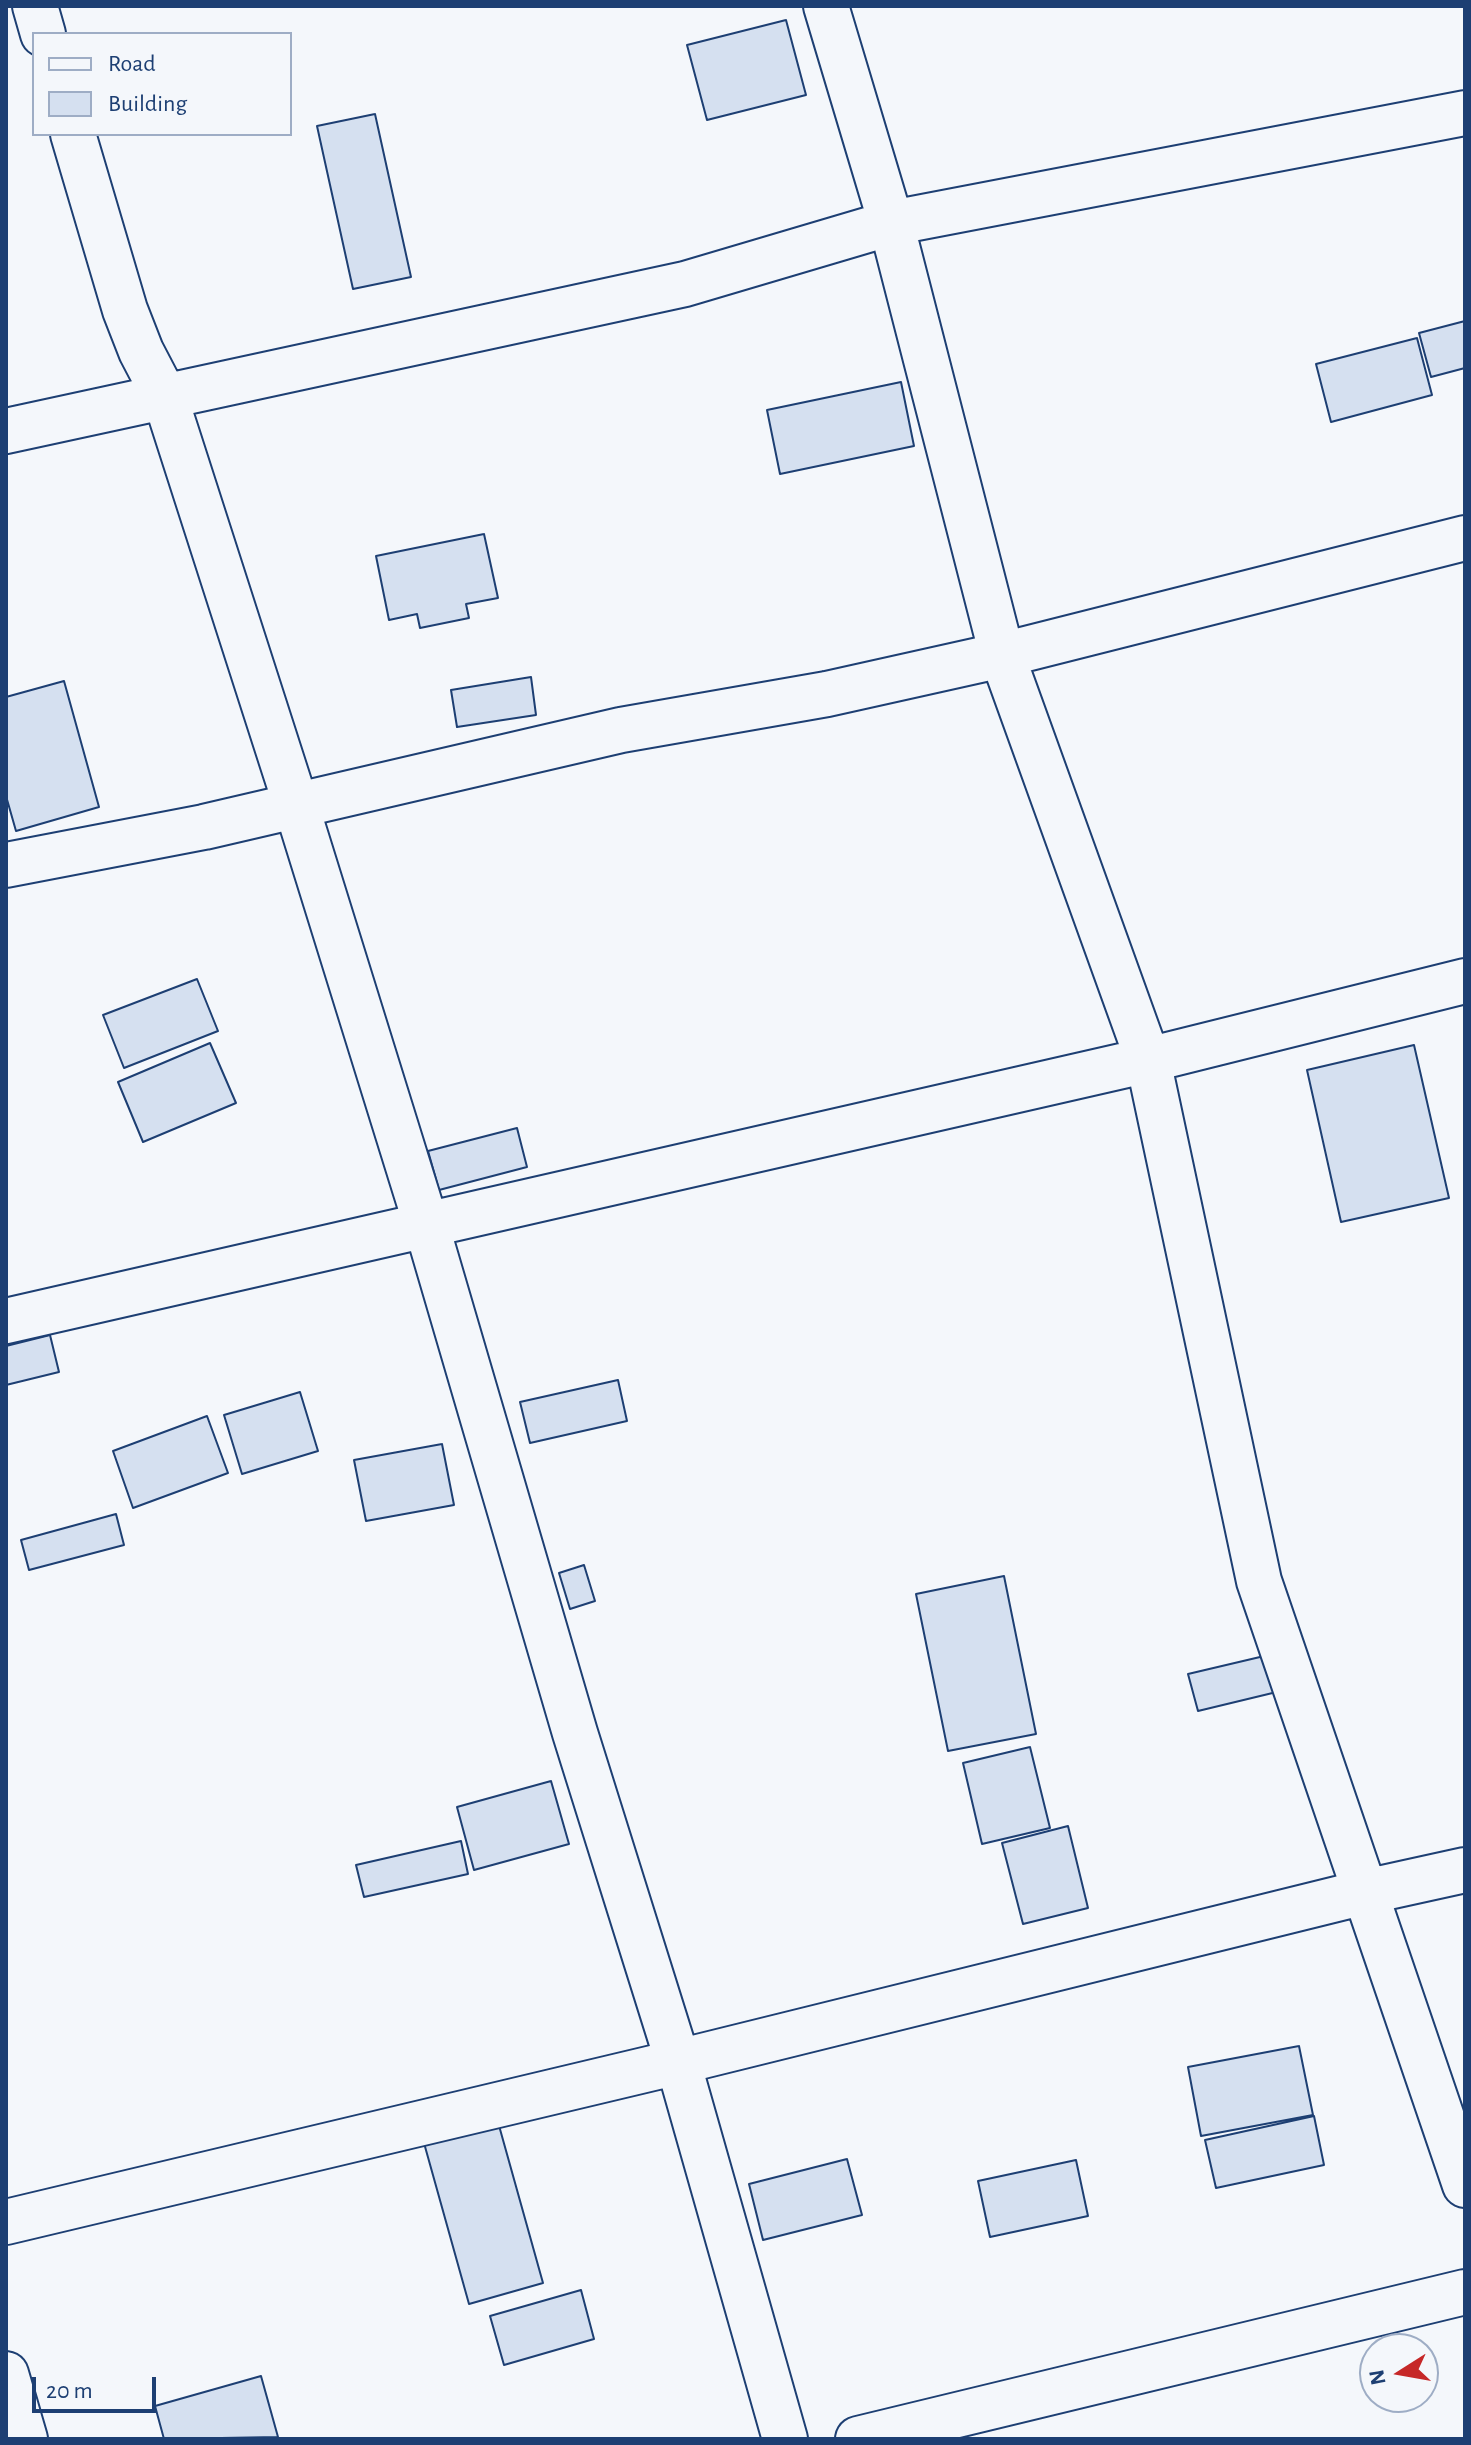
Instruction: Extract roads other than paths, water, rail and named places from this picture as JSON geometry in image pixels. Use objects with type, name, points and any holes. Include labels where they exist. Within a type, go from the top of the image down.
[{"type":"street","points":[[35,6],[42,32]]},
{"type":"street","points":[[826,6],[891,223],[1002,655],[1148,1060],[1259,1581],[1465,2185]]},
{"type":"street","points":[[6,431],[685,284],[891,223],[1465,113]]},
{"type":"street","points":[[74,136],[125,310],[141,351],[165,397],[426,1224],[575,1733],[678,2062],[785,2439]]},
{"type":"street","points":[[6,865],[204,827],[621,730],[827,694],[1002,655],[1465,538]]},
{"type":"street","points":[[6,1321],[1148,1060],[1465,981]]},
{"type":"street","points":[[6,2222],[1465,1870]]},
{"type":"street","points":[[858,2439],[1465,2292]]},
{"type":"street","points":[[6,2374],[25,2439]]}]
